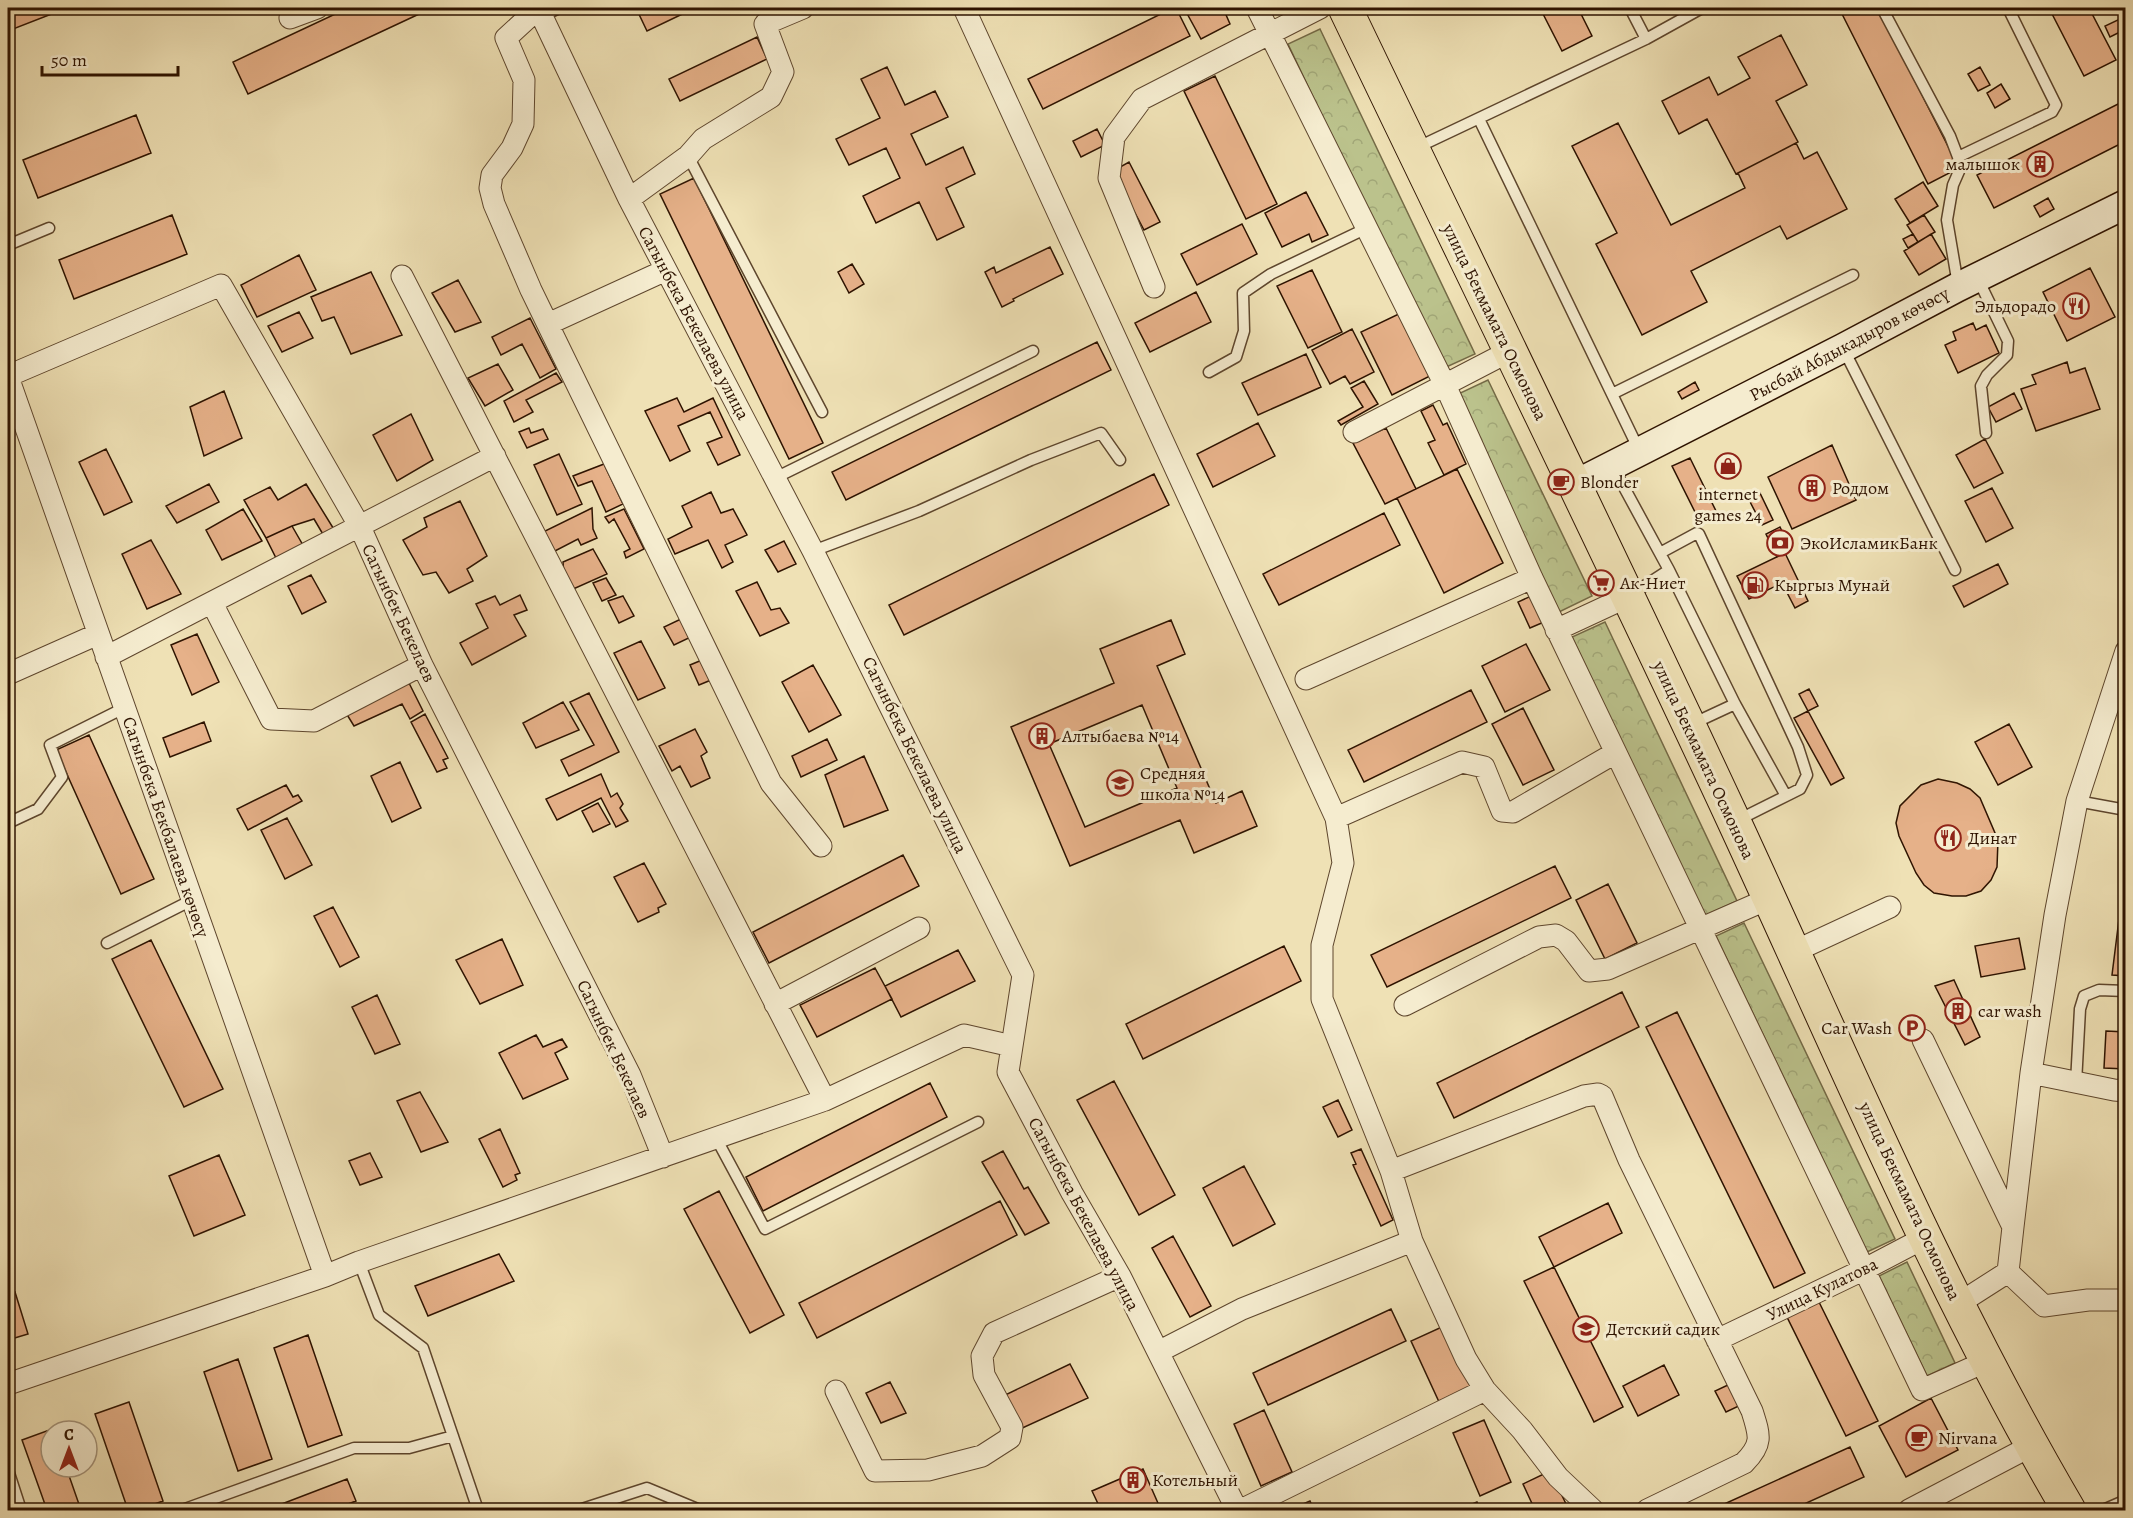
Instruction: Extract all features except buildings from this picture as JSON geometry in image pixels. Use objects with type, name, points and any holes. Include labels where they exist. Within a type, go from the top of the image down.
[{"type":"highway","name":"улица Бекмамата Осмонова","points":[[1345,8],[1689,725],[1958,1304],[2031,1446],[2068,1510]]},
{"type":"main road","name":"Рысбай Абдыкадыров көчөсү","points":[[1574,485],[1967,282],[2126,204]]},
{"type":"street","points":[[290,18],[317,8]]},
{"type":"street","points":[[629,199],[688,156],[703,139],[771,97],[783,72],[765,24],[802,8]]},
{"type":"street","points":[[964,8],[1336,818],[1343,863],[1322,945],[1322,999],[1391,1171],[1412,1241],[1466,1359],[1485,1390],[1522,1430],[1558,1477],[1593,1510]]},
{"type":"street","points":[[1257,8],[1444,385],[1615,753],[1922,1390],[1987,1362]]},
{"type":"street","points":[[1154,287],[1108,178],[1114,137],[1142,99],[1320,8]]},
{"type":"street","points":[[544,10],[531,15],[506,38],[524,80],[523,124],[512,148],[492,175],[489,189],[531,290],[771,783],[821,846]]},
{"type":"street","name":"Сагынбека Бекелаева улица","points":[[544,10],[629,199],[813,551],[1023,975],[1008,1072],[1072,1193],[1120,1276],[1239,1510],[1485,1390]]},
{"type":"street","points":[[548,324],[666,270]]},
{"type":"street","points":[[402,276],[825,1100]]},
{"type":"street","name":"Сагынбек Бекелаев","points":[[8,376],[221,285],[360,527],[422,665],[630,1075],[663,1157]]},
{"type":"street","points":[[1354,432],[1510,351]]},
{"type":"street","name":"Сагынбека Бекбалаева көчөсү","points":[[8,376],[325,1276]]},
{"type":"street","points":[[106,657],[495,456]]},
{"type":"street","points":[[1305,679],[1532,578]]},
{"type":"street","points":[[1557,630],[1627,597]]},
{"type":"street","points":[[212,603],[271,718],[315,721],[422,665]]},
{"type":"street","points":[[8,674],[98,634]]},
{"type":"street","points":[[2008,1272],[2031,1072],[2055,915],[2077,801],[2118,695],[2126,651]]},
{"type":"street","points":[[1336,818],[1462,762],[1484,767],[1502,811],[1513,812],[1615,753]]},
{"type":"street","points":[[1405,1005],[1539,937],[1556,935],[1566,941],[1589,971],[1608,969],[1768,899]]},
{"type":"street","points":[[1793,952],[1890,907]]},
{"type":"street","points":[[775,1004],[919,928]]},
{"type":"street","points":[[8,1384],[325,1276],[359,1262],[825,1100],[964,1035],[1012,1046]]},
{"type":"street","points":[[1923,1040],[2013,1227]]},
{"type":"street","points":[[2031,1072],[2076,1083],[2126,1091]]},
{"type":"street","points":[[1391,1171],[1584,1096],[1598,1094],[1602,1096],[1629,1160],[1752,1411],[1758,1438],[1756,1451],[1744,1463],[1647,1510]]},
{"type":"street","name":"Улица Кулатова","points":[[1717,1340],[1926,1237]]},
{"type":"street","points":[[1158,1352],[1242,1309],[1412,1241]]},
{"type":"street","points":[[2008,1272],[2044,1305],[2088,1300],[2126,1300]]},
{"type":"street","points":[[1958,1304],[2008,1272]]},
{"type":"street","points":[[836,1390],[875,1471],[928,1470],[982,1456],[1010,1438],[1012,1427],[984,1374],[982,1356],[994,1333],[1120,1276]]},
{"type":"street","points":[[1909,1510],[2031,1446]]},
{"type":"lane","points":[[1630,8],[1646,39]]},
{"type":"lane","points":[[1413,150],[1646,39],[1702,8]]},
{"type":"lane","points":[[1882,8],[1950,136],[1958,157],[1960,169],[1953,185],[1947,220],[1967,282],[2008,341],[2007,355],[1987,375],[1981,386],[1986,433]]},
{"type":"lane","points":[[1958,157],[2052,112],[2056,105],[2008,8]]},
{"type":"lane","points":[[1479,119],[1640,452]]},
{"type":"lane","points":[[688,156],[822,412]]},
{"type":"lane","points":[[8,245],[49,228]]},
{"type":"lane","points":[[1209,372],[1236,357],[1244,331],[1243,293],[1271,273],[1367,228]]},
{"type":"lane","points":[[1612,394],[1852,275]]},
{"type":"lane","points":[[1843,348],[1955,570]]},
{"type":"lane","points":[[775,478],[1033,351]]},
{"type":"lane","points":[[813,551],[919,511],[1031,460],[1101,433],[1120,460]]},
{"type":"lane","points":[[1612,466],[1669,570],[1735,704],[1786,796]]},
{"type":"lane","points":[[1660,553],[1699,534],[1798,747],[1807,775],[1800,789],[1734,822]]},
{"type":"lane","points":[[1627,597],[1669,570]]},
{"type":"lane","points":[[1689,725],[1735,704]]},
{"type":"lane","points":[[8,823],[38,809],[62,777],[50,745],[124,708]]},
{"type":"lane","points":[[2077,801],[2126,810]]},
{"type":"lane","points":[[107,943],[192,900]]},
{"type":"lane","points":[[2076,1083],[2080,1009],[2084,996],[2099,990],[2126,991]]},
{"type":"lane","points":[[717,1138],[765,1229],[978,1122]]},
{"type":"lane","points":[[359,1262],[379,1315],[423,1348],[478,1510]]},
{"type":"lane","points":[[182,1510],[354,1448],[409,1448],[453,1436]]},
{"type":"lane","points":[[8,1470],[21,1510]]},
{"type":"lane","points":[[579,1510],[647,1488],[700,1510]]},
{"type":"lane","points":[[2103,1510],[2126,1500]]},
{"type":"green space","points":[[1320,29],[1475,354],[1442,369],[1288,44]]},
{"type":"green space","points":[[1488,380],[1592,596],[1559,612],[1456,395]]},
{"type":"green space","points":[[1605,622],[1737,901],[1704,916],[1572,637]]},
{"type":"green space","points":[[1744,923],[1895,1239],[1867,1252],[1716,936]]},
{"type":"green space","points":[[1907,1262],[1955,1363],[1927,1376],[1879,1276]]},
{"type":"place","name":"малышок","points":[[2040,164]]},
{"type":"place","name":"Эльдорадо","points":[[2076,306]]},
{"type":"place","name":"internet games 24","points":[[1728,466]]},
{"type":"place","name":"Blonder","points":[[1561,482]]},
{"type":"place","name":"Роддом","points":[[1812,488]]},
{"type":"place","name":"ЭкоИсламикБанк","points":[[1780,543]]},
{"type":"place","name":"Ак-Ниет","points":[[1601,583]]},
{"type":"place","name":"Кыргыз Мунай","points":[[1755,585]]},
{"type":"place","name":"Алтыбаева №14","points":[[1042,736]]},
{"type":"place","name":"Средняя школа №14","points":[[1120,783]]},
{"type":"place","name":"Динат","points":[[1948,838]]},
{"type":"place","name":"car wash","points":[[1958,1011]]},
{"type":"place","name":"Car Wash","points":[[1912,1028]]},
{"type":"place","name":"Детский садик","points":[[1586,1329]]},
{"type":"place","name":"Nirvana","points":[[1919,1438]]},
{"type":"place","name":"Котельный","points":[[1133,1480]]}]
